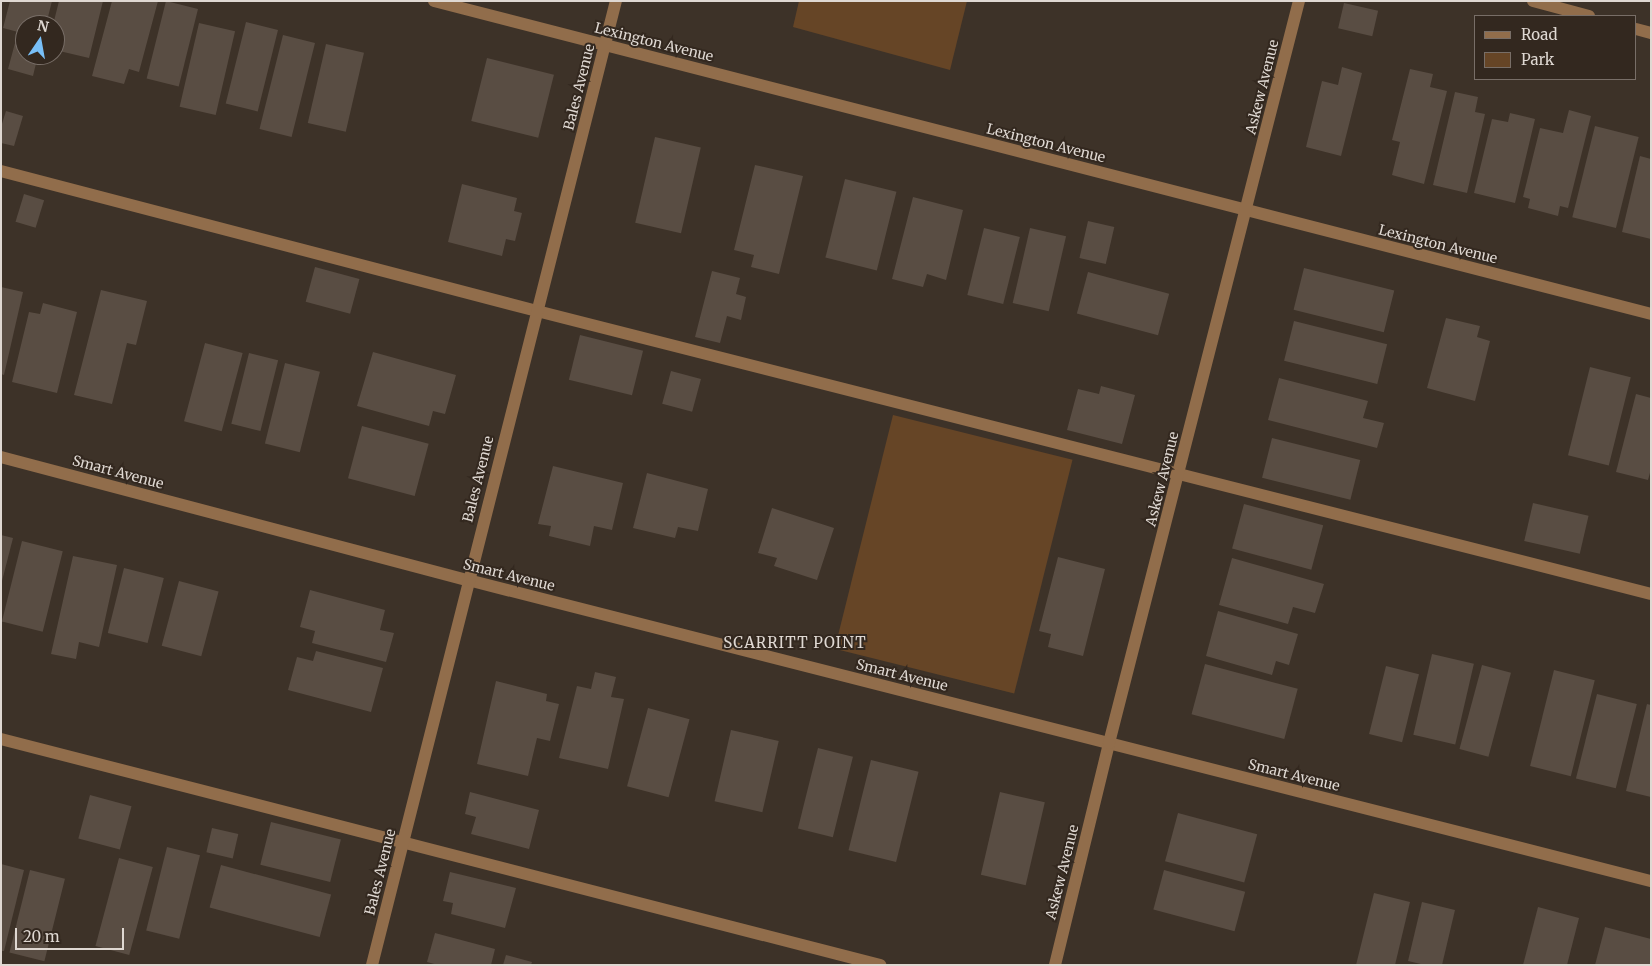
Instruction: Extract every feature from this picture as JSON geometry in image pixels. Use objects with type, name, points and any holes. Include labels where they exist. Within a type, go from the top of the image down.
[{"type":"street","name":"Lexington Avenue","points":[[434,1],[1651,314]]},
{"type":"street","name":"Bales Avenue","points":[[372,965],[616,1]]},
{"type":"street","name":"Askew Avenue","points":[[1055,965],[1109,742],[1300,1]]},
{"type":"street","points":[[1533,1],[1585,15]]},
{"type":"street","points":[[1637,29],[1651,33]]},
{"type":"street","points":[[1,171],[537,311],[1651,594]]},
{"type":"street","name":"Smart Avenue","points":[[1,457],[468,580],[1651,881]]},
{"type":"street","points":[[1,740],[880,965]]},
{"type":"green space","points":[[799,1],[967,1],[950,70],[793,27]]},
{"type":"green space","points":[[893,415],[1073,460],[1014,694],[835,649]]},
{"type":"building","points":[[10,1],[52,1],[48,15],[15,15],[15,31],[3,28]]},
{"type":"building","points":[[59,1],[103,1],[89,58],[65,52],[65,15],[56,15]]},
{"type":"building","points":[[112,1],[158,1],[139,72],[129,69],[124,84],[92,76]]},
{"type":"building","points":[[166,1],[198,9],[179,87],[147,79]]},
{"type":"building","points":[[1344,3],[1378,11],[1372,36],[1338,28]]},
{"type":"building","points":[[246,22],[278,30],[258,111],[226,104]]},
{"type":"building","points":[[199,23],[235,31],[216,115],[180,107]]},
{"type":"building","points":[[283,35],[315,43],[292,137],[260,129]]},
{"type":"building","points":[[15,43],[15,65],[36,65],[33,76],[8,69]]},
{"type":"building","points":[[326,44],[364,53],[346,132],[308,123]]},
{"type":"building","points":[[487,58],[554,75],[538,138],[471,121]]},
{"type":"building","points":[[1342,67],[1362,73],[1341,156],[1306,147],[1322,81],[1338,85]]},
{"type":"building","points":[[1410,69],[1433,74],[1430,87],[1447,91],[1424,184],[1392,175],[1400,142],[1392,140]]},
{"type":"building","points":[[1455,92],[1478,97],[1475,112],[1485,114],[1467,193],[1433,185]]},
{"type":"building","points":[[1569,110],[1591,116],[1568,208],[1560,206],[1558,216],[1528,208],[1530,199],[1523,197],[1540,128],[1563,133]]},
{"type":"building","points":[[6,111],[23,116],[14,146],[1,143],[1,127]]},
{"type":"building","points":[[1510,113],[1535,119],[1515,203],[1474,193],[1492,119],[1508,122]]},
{"type":"building","points":[[1595,126],[1639,137],[1616,228],[1572,217]]},
{"type":"building","points":[[655,137],[701,148],[681,233],[635,223]]},
{"type":"building","points":[[1640,156],[1651,159],[1651,239],[1622,232]]},
{"type":"building","points":[[755,165],[803,176],[779,274],[751,267],[754,255],[734,250]]},
{"type":"building","points":[[845,179],[896,192],[877,270],[825,258]]},
{"type":"building","points":[[462,184],[517,198],[514,211],[522,213],[515,241],[506,239],[502,256],[448,242]]},
{"type":"building","points":[[24,194],[44,200],[36,228],[16,222]]},
{"type":"building","points":[[913,197],[963,210],[946,280],[927,274],[923,287],[892,279]]},
{"type":"building","points":[[1088,221],[1114,227],[1106,264],[1079,258]]},
{"type":"building","points":[[984,228],[1020,237],[1003,304],[967,295]]},
{"type":"building","points":[[1030,228],[1066,236],[1049,311],[1013,303]]},
{"type":"building","points":[[315,267],[359,279],[350,314],[306,302]]},
{"type":"building","points":[[1304,268],[1394,290],[1384,332],[1294,310]]},
{"type":"building","points":[[712,271],[740,278],[736,294],[746,297],[741,320],[727,316],[720,343],[695,337]]},
{"type":"building","points":[[1088,272],[1169,294],[1158,335],[1077,314]]},
{"type":"building","points":[[1,287],[23,292],[4,375],[1,374]]},
{"type":"building","points":[[101,290],[147,301],[136,345],[127,343],[112,404],[74,395]]},
{"type":"building","points":[[43,303],[77,312],[57,393],[12,382],[29,312],[40,314]]},
{"type":"building","points":[[1446,318],[1480,326],[1477,337],[1490,341],[1475,401],[1427,388]]},
{"type":"building","points":[[1294,321],[1387,344],[1377,384],[1284,361]]},
{"type":"building","points":[[580,335],[643,351],[632,395],[569,380]]},
{"type":"building","points":[[205,343],[243,353],[222,431],[184,421]]},
{"type":"building","points":[[373,352],[456,375],[445,414],[433,411],[429,426],[357,406]]},
{"type":"building","points":[[249,353],[278,360],[260,431],[231,424]]},
{"type":"building","points":[[285,363],[320,372],[300,452],[265,444]]},
{"type":"building","points":[[1590,367],[1631,377],[1609,465],[1568,455]]},
{"type":"building","points":[[671,371],[701,379],[692,412],[662,404]]},
{"type":"building","points":[[1279,378],[1368,401],[1363,418],[1384,423],[1377,448],[1268,420]]},
{"type":"building","points":[[1101,386],[1135,395],[1122,444],[1067,430],[1078,389],[1099,394]]},
{"type":"building","points":[[1636,394],[1651,398],[1651,469],[1648,480],[1616,472]]},
{"type":"building","points":[[362,426],[429,444],[415,496],[348,478]]},
{"type":"building","points":[[1272,438],[1360,460],[1350,500],[1262,478]]},
{"type":"building","points":[[553,466],[623,483],[612,530],[594,526],[590,546],[549,536],[551,526],[538,524]]},
{"type":"building","points":[[647,473],[708,489],[698,531],[678,527],[675,538],[633,528]]},
{"type":"building","points":[[1533,503],[1589,516],[1580,554],[1524,541]]},
{"type":"building","points":[[1244,504],[1323,525],[1311,570],[1232,548]]},
{"type":"building","points":[[772,508],[834,528],[817,580],[774,566],[777,558],[758,553]]},
{"type":"building","points":[[1,535],[13,538],[2,581],[1,581]]},
{"type":"building","points":[[22,541],[63,551],[43,632],[2,622]]},
{"type":"building","points":[[73,556],[117,565],[99,647],[79,642],[76,659],[51,654]]},
{"type":"building","points":[[1058,557],[1105,569],[1083,656],[1048,647],[1051,634],[1039,631]]},
{"type":"building","points":[[1232,558],[1324,584],[1315,613],[1293,607],[1288,624],[1219,605]]},
{"type":"building","points":[[124,568],[164,578],[148,643],[108,633]]},
{"type":"building","points":[[179,581],[219,592],[201,656],[162,646]]},
{"type":"building","points":[[310,590],[385,610],[380,630],[394,633],[386,662],[312,643],[315,631],[300,627]]},
{"type":"building","points":[[1218,611],[1298,634],[1289,665],[1276,661],[1272,675],[1206,656]]},
{"type":"building","points":[[316,651],[383,668],[371,712],[288,690],[297,657],[313,661]]},
{"type":"building","points":[[1432,654],[1474,664],[1455,745],[1413,735]]},
{"type":"building","points":[[1205,664],[1298,689],[1284,739],[1192,714]]},
{"type":"building","points":[[1482,665],[1511,673],[1488,757],[1459,749]]},
{"type":"building","points":[[1386,666],[1419,674],[1402,742],[1369,734]]},
{"type":"building","points":[[1554,670],[1595,680],[1571,776],[1530,766]]},
{"type":"building","points":[[595,672],[616,677],[611,697],[624,699],[608,769],[559,758],[577,686],[591,689]]},
{"type":"building","points":[[496,681],[547,694],[546,701],[559,704],[550,741],[537,738],[528,776],[477,764]]},
{"type":"building","points":[[1597,694],[1637,704],[1616,788],[1576,778]]},
{"type":"building","points":[[1647,704],[1651,705],[1651,797],[1626,791]]},
{"type":"building","points":[[648,708],[690,719],[669,797],[627,786]]},
{"type":"building","points":[[731,730],[779,741],[762,812],[715,801]]},
{"type":"building","points":[[818,748],[853,757],[833,837],[798,829]]},
{"type":"building","points":[[871,760],[919,772],[896,862],[849,850]]},
{"type":"building","points":[[470,792],[539,810],[529,849],[471,834],[476,817],[465,814]]},
{"type":"building","points":[[1000,792],[1045,802],[1026,885],[981,875]]},
{"type":"building","points":[[90,795],[132,806],[120,850],[78,838]]},
{"type":"building","points":[[1178,813],[1257,834],[1244,883],[1165,861]]},
{"type":"building","points":[[271,822],[341,839],[330,882],[260,865]]},
{"type":"building","points":[[212,828],[238,834],[233,858],[206,852]]},
{"type":"building","points":[[167,847],[200,855],[179,939],[146,930]]},
{"type":"building","points":[[119,858],[153,867],[129,955],[95,946]]},
{"type":"building","points":[[1,864],[24,870],[4,951],[1,951]]},
{"type":"building","points":[[221,865],[331,895],[320,937],[210,908]]},
{"type":"building","points":[[30,870],[65,879],[44,961],[9,952]]},
{"type":"building","points":[[1164,870],[1245,892],[1235,931],[1153,910]]},
{"type":"building","points":[[450,872],[516,888],[505,928],[451,914],[453,903],[443,901]]},
{"type":"building","points":[[1374,893],[1410,902],[1395,965],[1356,965]]},
{"type":"building","points":[[1422,902],[1455,910],[1442,965],[1425,965],[1408,961]]},
{"type":"building","points":[[1538,907],[1579,918],[1567,965],[1523,965]]},
{"type":"building","points":[[1605,927],[1651,939],[1651,965],[1595,965]]},
{"type":"building","points":[[435,933],[495,949],[491,965],[438,965],[427,962]]},
{"type":"building","points":[[506,955],[532,962],[531,965],[503,965]]},
{"type":"district","name":"SCARRITT POINT","points":[[795,643]]}]
